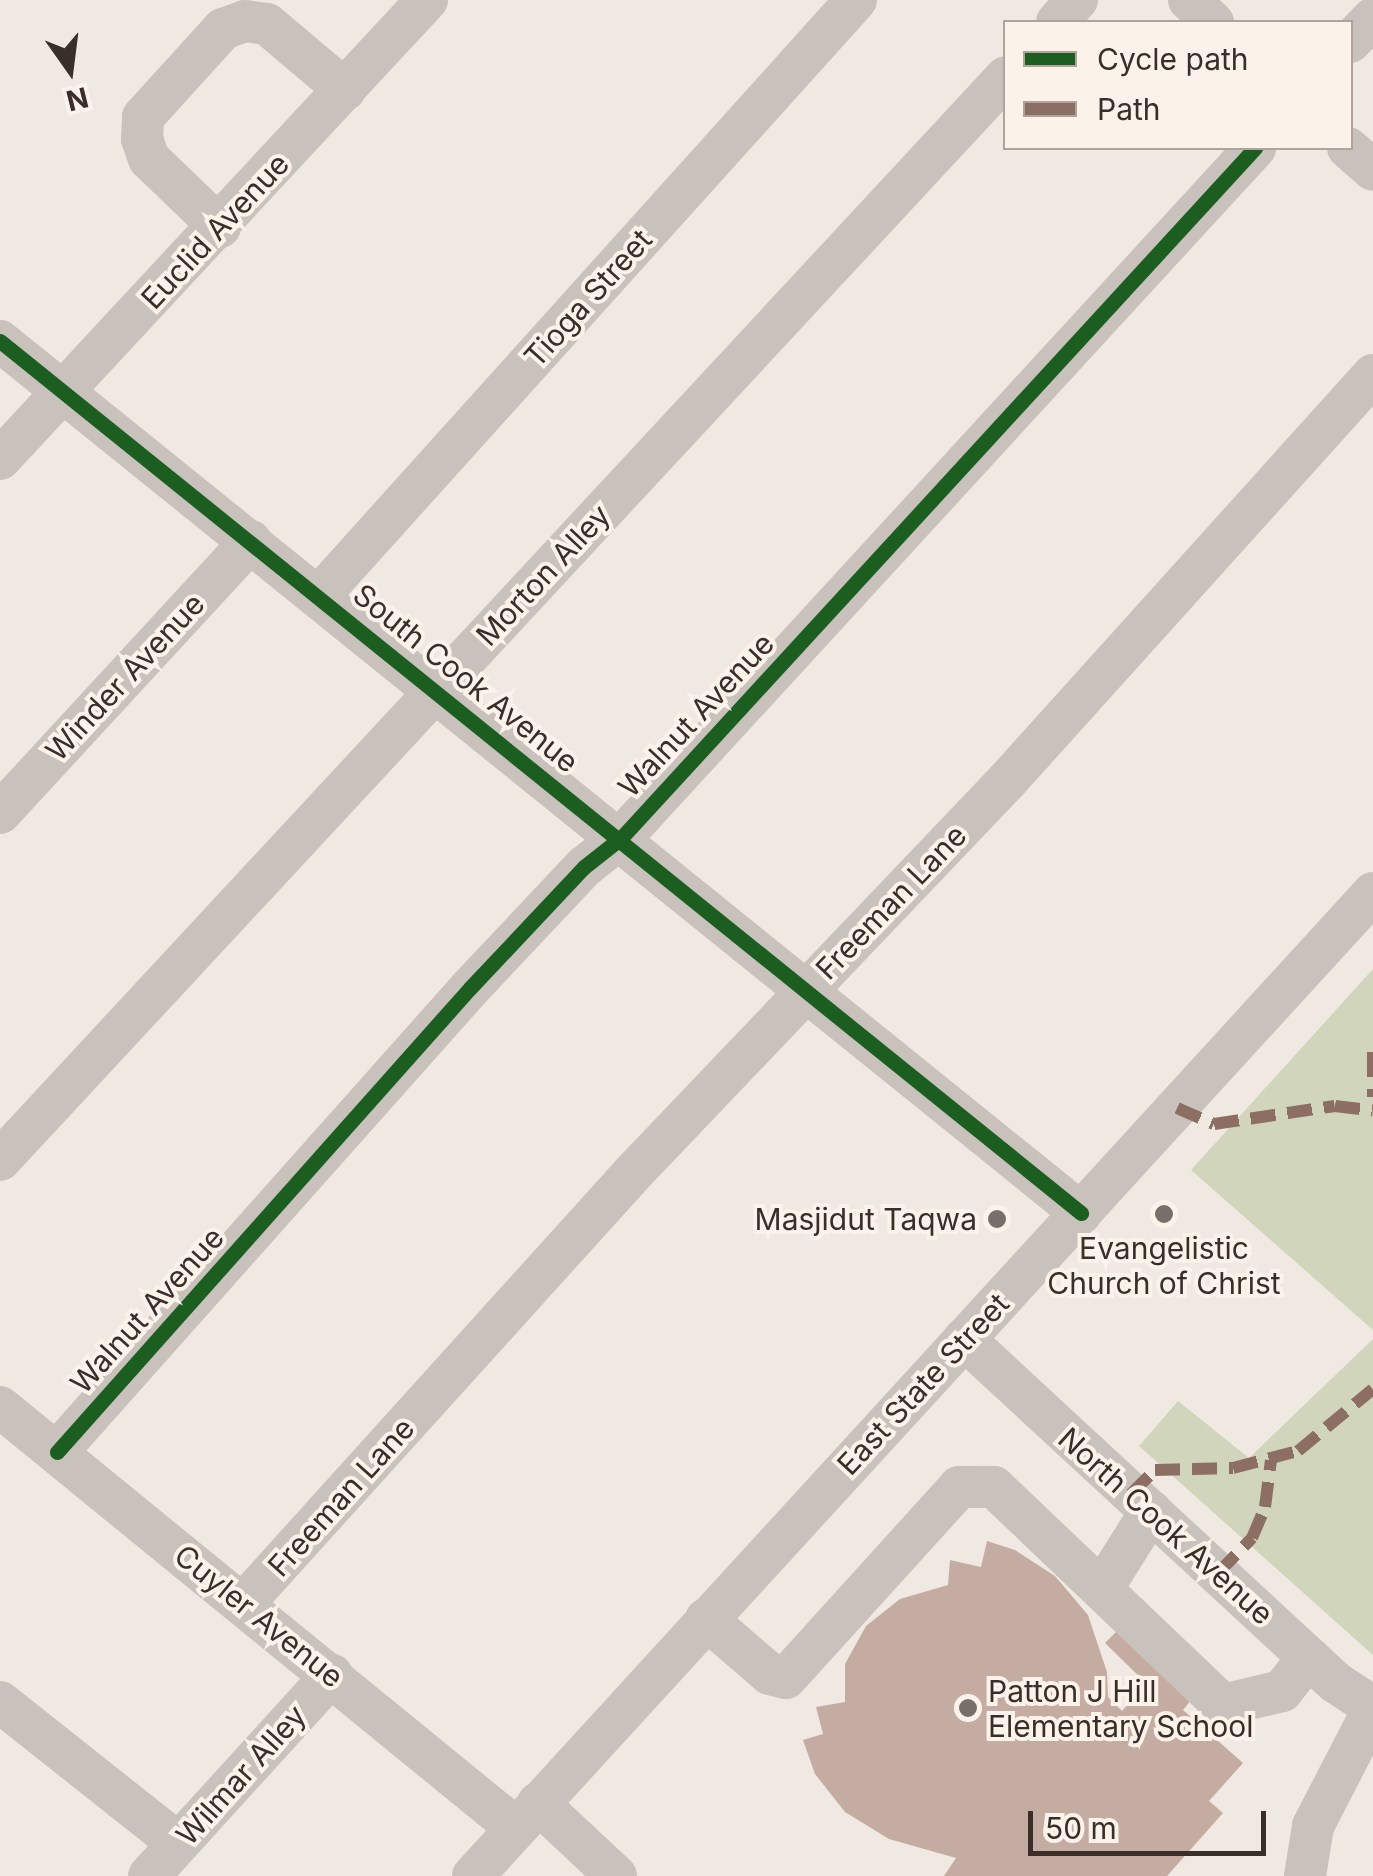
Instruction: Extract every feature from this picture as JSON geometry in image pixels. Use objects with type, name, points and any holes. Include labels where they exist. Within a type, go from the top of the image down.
[{"type":"street","name":"Euclid Avenue","points":[[0,460],[427,0]]},
{"type":"street","name":"Tioga Street","points":[[320,595],[856,0]]},
{"type":"street","points":[[1058,20],[1078,0]]},
{"type":"street","points":[[1189,0],[1211,20]]},
{"type":"street","points":[[1353,39],[1373,18]]},
{"type":"street","points":[[220,226],[149,159],[142,139],[143,118],[223,29],[245,20],[268,24],[346,90]]},
{"type":"street","name":"Morton Alley","points":[[0,1160],[1003,81]]},
{"type":"street","name":"Walnut Avenue","points":[[57,1452],[470,988],[584,866],[622,837],[1253,150]]},
{"type":"street","points":[[1350,150],[1373,170]]},
{"type":"street","name":"South Cook Avenue","points":[[0,340],[622,837],[1081,1213]]},
{"type":"street","name":"Freeman Lane","points":[[244,1603],[806,989],[1006,782],[1373,375]]},
{"type":"street","name":"Winder Avenue","points":[[0,813],[251,541]]},
{"type":"street","name":"East State Street","points":[[473,1876],[1373,893]]},
{"type":"street","name":"North Cook Avenue","points":[[964,1339],[1309,1657],[1373,1708]]},
{"type":"street","name":"Cuyler Avenue","points":[[0,1407],[332,1675],[616,1876]]},
{"type":"street","points":[[706,1619],[770,1674],[786,1678],[959,1486],[994,1487],[1224,1705],[1256,1702],[1282,1691],[1309,1657]]},
{"type":"street","points":[[1102,1589],[1150,1512]]},
{"type":"street","name":"Wilmar Alley","points":[[149,1876],[332,1675]]},
{"type":"street","points":[[0,1702],[178,1844]]},
{"type":"street","points":[[1305,1876],[1313,1826],[1373,1708]]},
{"type":"green space","points":[[1373,969],[1373,1330],[1191,1170]]},
{"type":"green space","points":[[1373,1339],[1373,1655],[1139,1446],[1178,1401],[1249,1458]]},
{"type":"building","name":"Patton J Hill Elementary School","points":[[987,1541],[1015,1550],[1055,1576],[1088,1615],[1107,1672],[1108,1697],[1122,1711],[1146,1683],[1105,1643],[1117,1631],[1191,1700],[1183,1710],[1243,1763],[1209,1801],[1223,1813],[1167,1876],[944,1876],[956,1858],[889,1839],[845,1812],[815,1774],[803,1740],[823,1734],[816,1707],[845,1702],[845,1664],[866,1626],[900,1599],[948,1585],[950,1560],[981,1567]]},
{"type":"marked path","points":[[1373,1052],[1373,1097]]},
{"type":"marked path","points":[[1177,1108],[1214,1124],[1335,1106],[1373,1111]]},
{"type":"marked path","points":[[1131,1494],[1155,1470],[1233,1468],[1298,1451],[1373,1389]]},
{"type":"marked path","points":[[1218,1573],[1252,1538],[1265,1507],[1271,1460]]},
{"type":"cycle path","points":[[57,1452],[470,988],[584,867],[622,837],[1253,150]]},
{"type":"cycle path","points":[[0,341],[1081,1213]]},
{"type":"place","name":"Evangelistic Church of Christ","points":[[1164,1214]]},
{"type":"place","name":"Masjidut Taqwa","points":[[997,1219]]},
{"type":"place","name":"Patton J Hill Elementary School","points":[[968,1708]]}]
